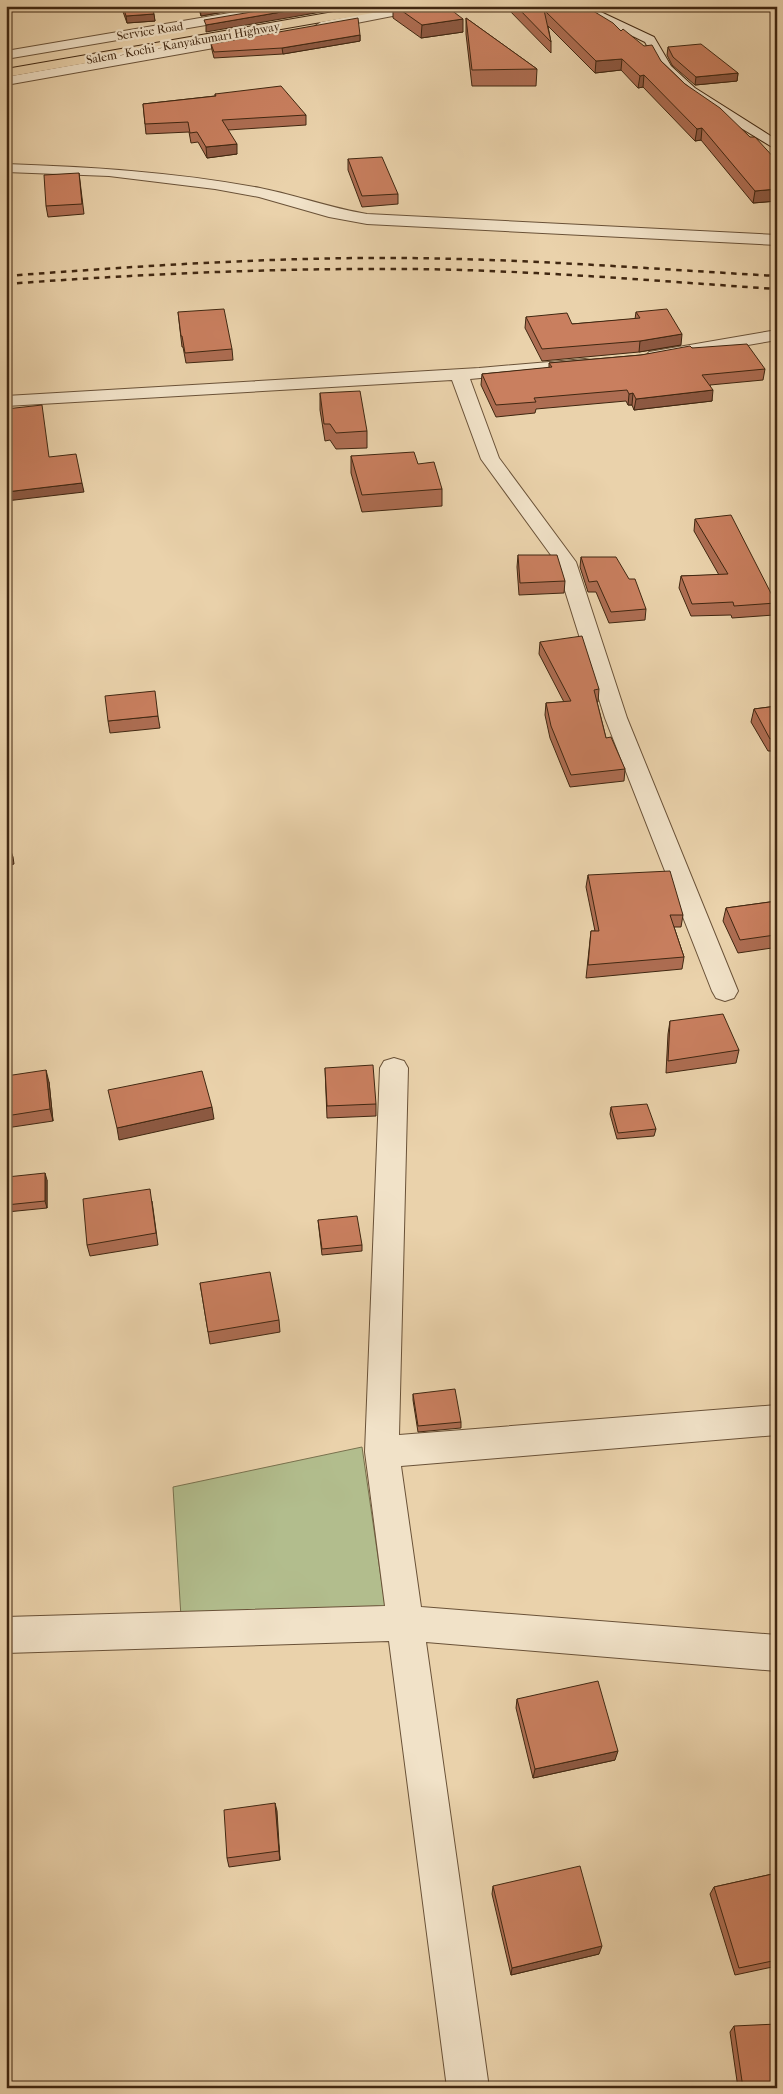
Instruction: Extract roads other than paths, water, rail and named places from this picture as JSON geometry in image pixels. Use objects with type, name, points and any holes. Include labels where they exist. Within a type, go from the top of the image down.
[{"type":"highway","name":"Salem - Kochi - Kanyakumari Highway","points":[[6,62],[336,6]]},
{"type":"highway","name":"Salem - Kochi - Kanyakumari Highway","points":[[6,73],[390,6]]},
{"type":"street","points":[[6,81],[423,6]]},
{"type":"street","points":[[577,6],[650,40],[666,68],[690,91],[777,146]]},
{"type":"street","name":"Service Road","points":[[6,55],[289,7]]},
{"type":"street","points":[[6,168],[109,172],[215,185],[261,193],[329,212],[367,219],[777,240]]},
{"type":"street","points":[[639,359],[777,335]]},
{"type":"street","points":[[6,401],[459,374],[601,362]]},
{"type":"street","points":[[459,374],[490,459],[566,562],[616,718],[725,991]]},
{"type":"street","points":[[394,1068],[382,1452],[468,2088]]},
{"type":"street","points":[[382,1452],[777,1420]]},
{"type":"street","points":[[6,1635],[405,1623],[777,1653]]},
{"type":"railway","points":[[6,276],[156,266],[355,258],[544,262],[777,276]]},
{"type":"railway","points":[[6,284],[207,272],[409,269],[547,274],[777,289]]}]
